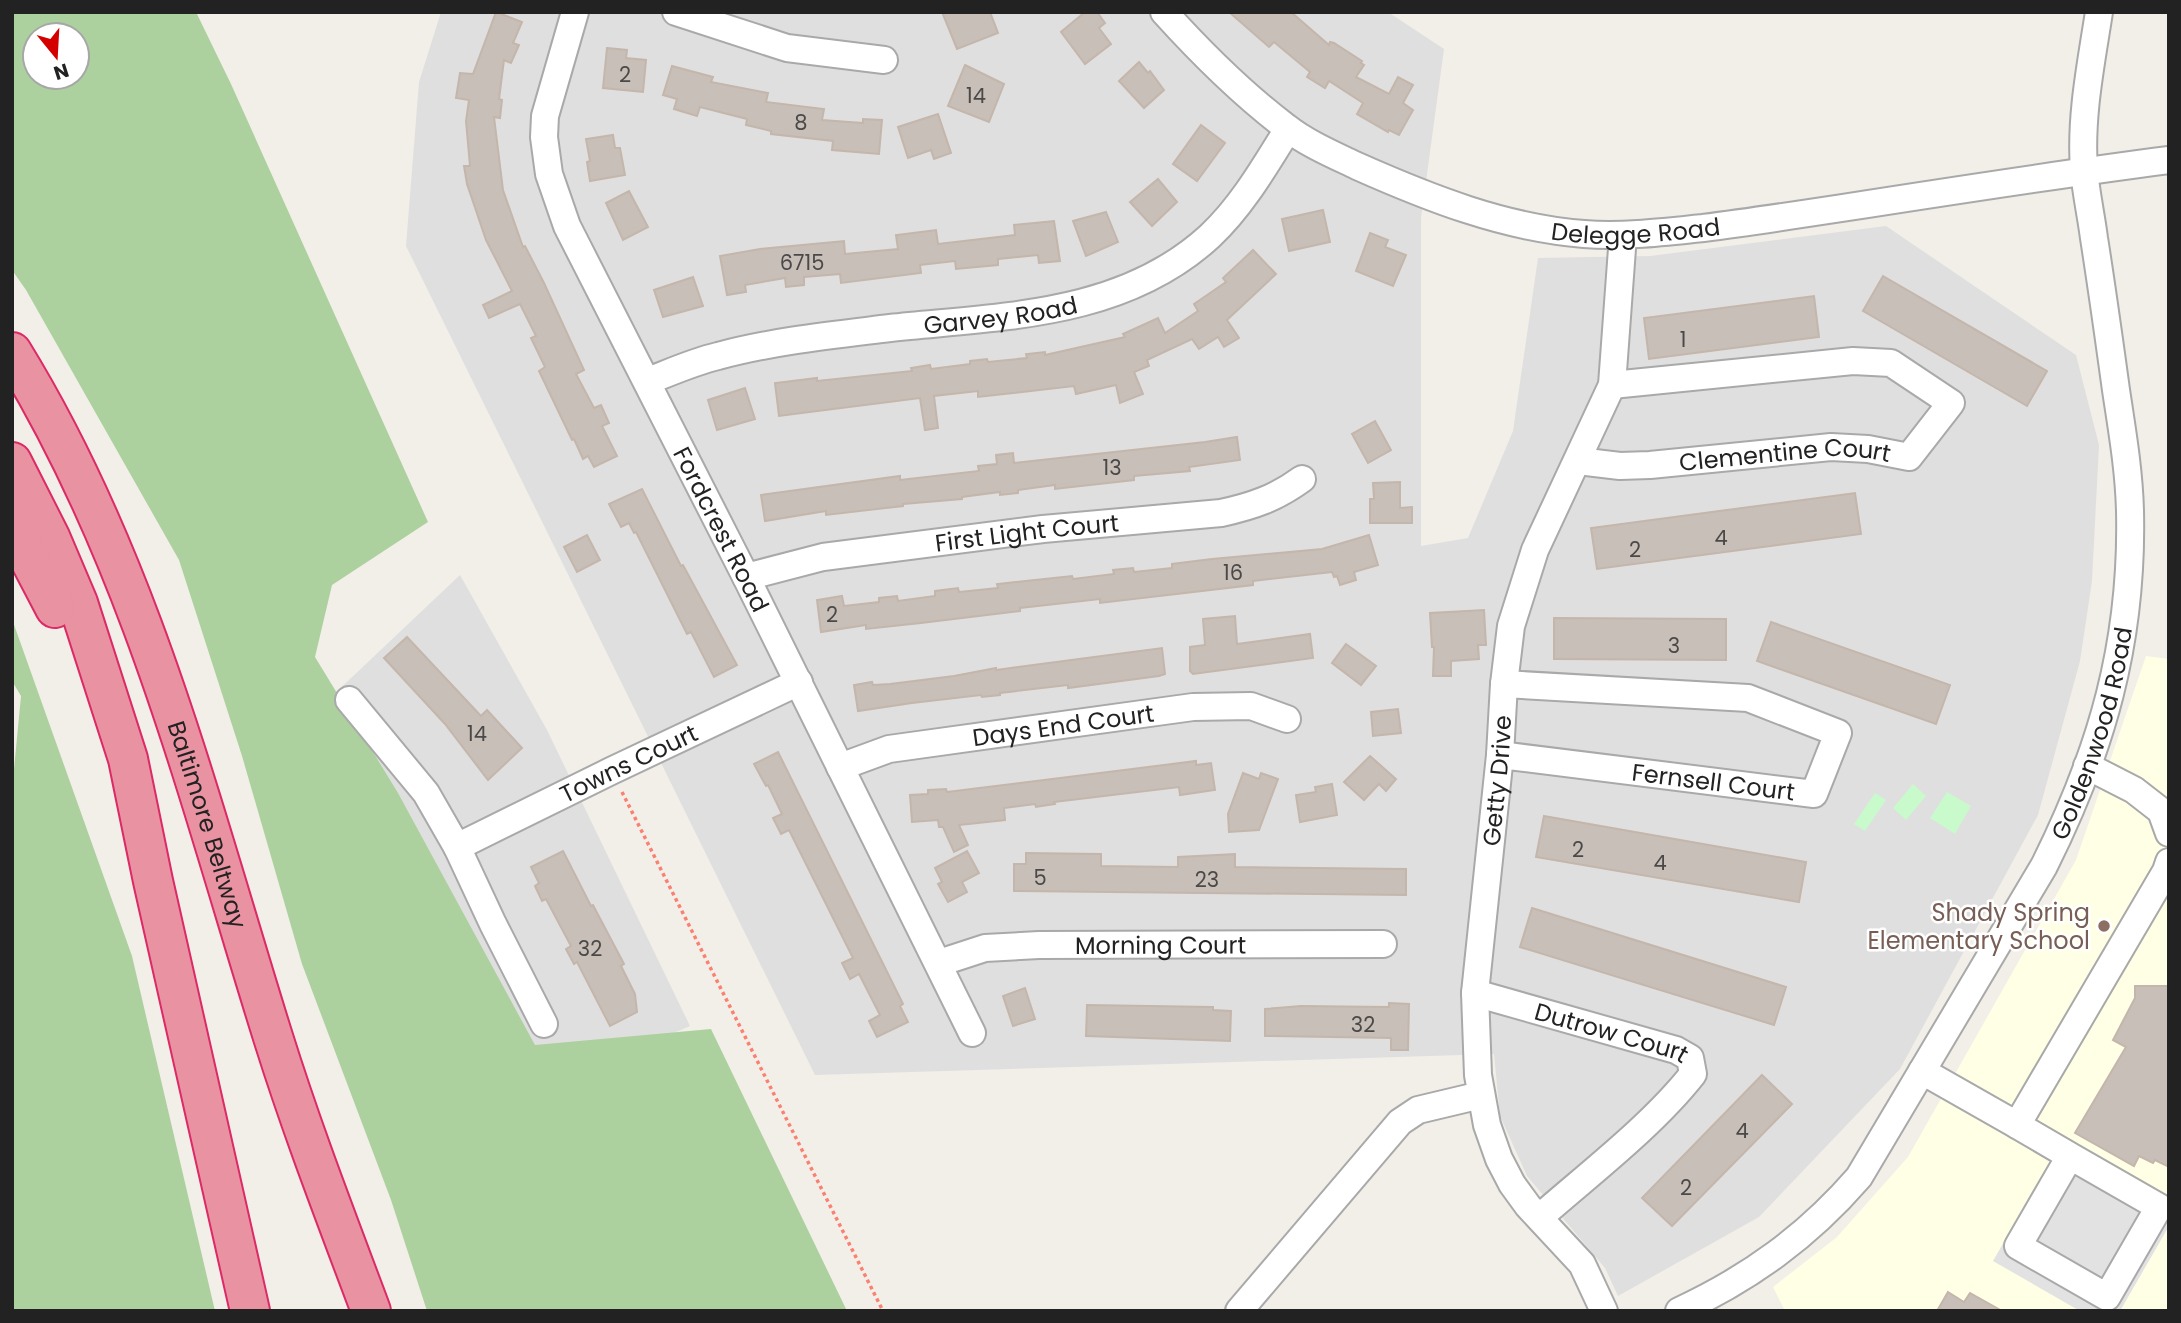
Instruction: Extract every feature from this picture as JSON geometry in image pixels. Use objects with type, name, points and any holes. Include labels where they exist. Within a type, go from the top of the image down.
[{"type":"highway","name":"Baltimore Beltway","points":[[12,352],[90,499],[130,591],[203,803],[274,1041],[319,1174],[371,1310]]},
{"type":"highway","points":[[12,462],[64,569],[90,637],[128,760],[250,1311]]},
{"type":"highway","points":[[12,526],[57,611],[118,797],[153,881]]},
{"type":"street","name":"Fordcrest Road","points":[[575,12],[545,116],[544,137],[549,174],[567,226],[648,381],[972,1033]]},
{"type":"street","points":[[676,12],[787,48],[884,60]]},
{"type":"street","name":"Delegge Road","points":[[1164,12],[1235,85],[1288,129],[1342,159],[1401,186],[1464,209],[1553,230],[1623,235],[1769,220],[2169,160]]},
{"type":"street","name":"Goldenwood Road","points":[[1679,1311],[1721,1302],[1793,1243],[1841,1198],[1859,1177],[2043,866],[2063,827],[2111,694],[2125,627],[2130,509],[2125,447],[2084,171],[2086,97],[2099,12]]},
{"type":"street","name":"Garvey Road","points":[[648,381],[687,365],[752,348],[890,328],[1041,313],[1105,297],[1168,268],[1210,235],[1233,211],[1288,129]]},
{"type":"street","name":"Getty Drive","points":[[1604,1311],[1582,1264],[1512,1184],[1499,1159],[1487,1125],[1481,1095],[1476,1053],[1478,1025],[1475,993],[1511,626],[1535,550],[1612,385],[1623,235]]},
{"type":"street","name":"Clementine Court","points":[[1578,461],[1620,466],[1650,465],[1831,447],[1875,450],[1909,457],[1951,403],[1891,363],[1853,361],[1612,385]]},
{"type":"street","name":"First Light Court","points":[[746,577],[823,557],[1043,529],[1222,513],[1276,497],[1302,479]]},
{"type":"street","name":"Towns Court","points":[[457,847],[799,682]]},
{"type":"street","name":"Fernsell Court","points":[[1500,755],[1814,794],[1838,733],[1748,698],[1504,684]]},
{"type":"street","points":[[349,700],[426,793],[457,847],[544,1024]]},
{"type":"street","name":"Days End Court","points":[[840,767],[889,748],[1193,707],[1251,706],[1287,719]]},
{"type":"street","points":[[2087,766],[2134,790],[2161,811],[2169,833]]},
{"type":"street","points":[[2017,1125],[2169,862]]},
{"type":"street","name":"Morning Court","points":[[939,963],[985,948],[1039,944],[1383,944]]},
{"type":"street","name":"Dutrow Court","points":[[1475,993],[1676,1050],[1690,1058],[1693,1074],[1684,1085],[1540,1217]]},
{"type":"street","points":[[1922,1071],[2159,1207],[2107,1297],[2018,1246],[2070,1156]]},
{"type":"street","points":[[1239,1311],[1399,1122],[1418,1110],[1481,1095]]},
{"type":"path","points":[[611,771],[883,1311]]},
{"type":"shaded area","points":[[441,12],[1388,12],[1444,49],[1421,218],[1421,546],[1468,538],[1513,431],[1538,258],[1650,256],[1886,226],[2076,355],[2099,445],[2092,581],[2080,661],[2038,815],[1900,1069],[1759,1217],[1618,1296],[1605,1268],[1527,1176],[1500,1116],[1494,1054],[815,1075],[406,246],[419,82]]},
{"type":"shaded area","points":[[460,575],[547,730],[690,1026],[662,1038],[531,1059],[331,697]]},
{"type":"shaded area","name":"Shady Spring Elementary School","points":[[2146,656],[2169,659],[2169,1311],[1785,1311],[1773,1287],[1837,1237],[1908,1157],[2076,860]]},
{"type":"shaded area","points":[[2063,1139],[2169,1199],[2169,1226],[2120,1311],[2080,1311],[1993,1261]]},
{"type":"green space","points":[[12,12],[196,12],[428,522],[332,585],[315,657],[398,793],[535,1045],[711,1029],[847,1311],[427,1311],[391,1200],[302,964],[242,756],[179,560],[26,290],[12,270]]},
{"type":"green space","points":[[12,619],[132,956],[215,1311],[12,1311],[12,790],[21,696],[12,681]]},
{"type":"green space","points":[[1913,784],[1926,796],[1906,820],[1893,808]]},
{"type":"green space","points":[[1947,792],[1971,806],[1955,834],[1930,818]]},
{"type":"green space","points":[[1875,793],[1886,800],[1865,831],[1854,824]]},
{"type":"building","points":[[496,12],[522,22],[513,43],[519,45],[511,63],[504,60],[499,99],[502,100],[500,118],[494,117],[503,190],[523,247],[525,246],[544,283],[584,370],[576,374],[594,408],[601,405],[609,423],[602,426],[617,456],[594,467],[588,456],[583,459],[574,439],[572,440],[539,371],[545,367],[531,338],[536,336],[520,304],[489,318],[483,305],[512,291],[486,240],[467,184],[464,166],[470,166],[466,121],[469,100],[456,98],[460,73],[473,74]]},
{"type":"building","points":[[942,12],[990,12],[998,33],[957,49]]},
{"type":"building","points":[[1085,12],[1097,12],[1105,23],[1099,28],[1111,44],[1085,64],[1061,32]]},
{"type":"building","points":[[1229,12],[1291,12],[1329,45],[1330,42],[1334,43],[1362,61],[1364,65],[1356,77],[1389,94],[1398,77],[1413,85],[1403,103],[1413,110],[1399,135],[1389,130],[1388,132],[1357,114],[1363,103],[1329,81],[1325,88],[1307,77],[1310,72],[1274,42],[1269,47]]},
{"type":"building","points":[[607,48],[627,50],[626,58],[646,60],[643,92],[603,88]]},
{"type":"building","points":[[1139,62],[1148,73],[1150,71],[1164,90],[1144,108],[1119,81]]},
{"type":"building","points":[[965,65],[1004,84],[989,122],[948,106]]},
{"type":"building","points":[[672,66],[713,77],[711,82],[768,93],[766,102],[824,109],[822,120],[863,123],[863,119],[882,120],[879,154],[832,150],[833,141],[771,134],[771,131],[746,125],[747,119],[700,107],[697,116],[674,109],[677,99],[663,95]]},
{"type":"building","points":[[938,114],[951,153],[934,159],[931,150],[908,158],[898,127]]},
{"type":"building","points":[[1201,125],[1225,143],[1197,181],[1173,164]]},
{"type":"building","points":[[613,135],[615,148],[620,148],[625,175],[590,181],[586,139]]},
{"type":"building","points":[[1158,179],[1177,202],[1152,226],[1130,202]]},
{"type":"building","points":[[629,191],[648,227],[623,240],[606,203]]},
{"type":"building","points":[[1323,210],[1330,242],[1289,251],[1282,219]]},
{"type":"building","points":[[1106,212],[1118,242],[1086,256],[1073,221]]},
{"type":"building","points":[[1054,221],[1060,261],[1039,263],[1038,255],[998,259],[998,265],[956,269],[955,261],[920,265],[921,273],[841,283],[840,274],[804,277],[804,285],[786,287],[785,278],[745,285],[746,292],[727,295],[720,256],[760,249],[844,241],[845,254],[898,249],[896,235],[936,230],[938,244],[1015,235],[1014,225]]},
{"type":"building","points":[[1370,233],[1388,240],[1385,247],[1406,255],[1393,286],[1356,271]]},
{"type":"building","points":[[1253,250],[1276,274],[1227,320],[1239,338],[1224,347],[1218,337],[1199,349],[1192,339],[1147,360],[1149,366],[1134,372],[1143,394],[1120,403],[1116,385],[1076,394],[1074,386],[978,397],[978,391],[934,396],[938,428],[925,430],[920,398],[779,416],[775,383],[912,371],[911,368],[930,365],[931,369],[987,359],[988,362],[1027,358],[1026,354],[1045,352],[1045,355],[1125,337],[1123,334],[1158,318],[1165,333],[1198,311],[1194,304],[1226,282],[1223,278]]},
{"type":"building","points":[[1883,276],[2047,371],[2027,406],[1863,311]]},
{"type":"building","points":[[693,277],[703,306],[663,317],[654,290]]},
{"type":"building","points":[[1814,296],[1819,337],[1649,359],[1644,318]]},
{"type":"building","points":[[745,388],[755,419],[717,430],[708,400]]},
{"type":"building","points":[[1375,421],[1391,450],[1368,463],[1352,434]]},
{"type":"building","points":[[1237,437],[1240,460],[1189,467],[1190,471],[1134,476],[1134,480],[1055,489],[1055,485],[1018,490],[1018,493],[1000,495],[1000,492],[826,515],[826,511],[765,521],[761,495],[900,476],[900,480],[979,471],[978,466],[997,464],[996,455],[1013,453],[1014,463]]},
{"type":"building","points":[[1400,482],[1400,508],[1412,507],[1412,523],[1370,523],[1370,499],[1374,499],[1373,483]]},
{"type":"building","points":[[642,489],[681,566],[683,565],[737,665],[714,677],[691,632],[687,634],[636,532],[634,533],[629,523],[621,527],[609,504]]},
{"type":"building","points":[[1855,493],[1861,534],[1597,569],[1591,528]]},
{"type":"building","points":[[587,535],[600,560],[577,572],[564,547]]},
{"type":"building","points":[[1369,535],[1378,565],[1354,572],[1356,580],[1340,585],[1337,576],[1334,577],[1332,572],[1253,581],[1253,585],[1100,603],[1100,599],[921,623],[866,629],[866,625],[821,632],[817,600],[842,596],[844,606],[879,602],[879,598],[897,596],[898,601],[935,596],[935,591],[958,588],[959,592],[998,588],[997,584],[1114,574],[1113,570],[1133,568],[1134,572],[1172,568],[1172,564],[1212,559],[1322,549]]},
{"type":"building","points":[[1484,610],[1486,645],[1478,645],[1479,659],[1451,661],[1451,676],[1433,676],[1434,647],[1430,613]]},
{"type":"building","points":[[1235,616],[1237,644],[1310,634],[1313,658],[1193,674],[1190,671],[1190,647],[1205,645],[1203,619]]},
{"type":"building","points":[[1554,618],[1726,619],[1726,660],[1554,659]]},
{"type":"building","points":[[1771,622],[1950,685],[1936,724],[1757,661]]},
{"type":"building","points":[[407,637],[481,716],[487,710],[522,748],[488,780],[445,724],[384,658]]},
{"type":"building","points":[[1346,644],[1376,666],[1361,685],[1332,663]]},
{"type":"building","points":[[1162,648],[1165,674],[1159,676],[858,711],[854,685],[872,682],[873,685],[890,684]]},
{"type":"building","points":[[1398,709],[1401,733],[1373,736],[1371,712]]},
{"type":"building","points":[[778,752],[903,1004],[900,1006],[908,1022],[877,1037],[869,1021],[880,1015],[859,974],[850,979],[842,963],[853,958],[789,830],[781,834],[773,818],[782,814],[754,764]]},
{"type":"building","points":[[1370,756],[1396,779],[1386,791],[1379,784],[1364,800],[1344,782]]},
{"type":"building","points":[[1196,761],[1196,765],[1211,763],[1215,790],[1180,795],[1179,787],[1054,802],[1055,804],[1036,807],[1035,804],[1004,808],[1005,820],[959,825],[968,845],[954,852],[943,827],[939,827],[938,820],[912,822],[910,795],[928,794],[928,790],[946,789],[947,792]]},
{"type":"building","points":[[1243,773],[1259,779],[1261,773],[1278,779],[1259,830],[1229,832],[1228,814]]},
{"type":"building","points":[[1332,784],[1337,815],[1300,822],[1296,795],[1316,792],[1315,787]]},
{"type":"building","points":[[1544,816],[1806,862],[1799,902],[1536,857]]},
{"type":"building","points":[[563,851],[624,964],[621,966],[635,994],[637,1012],[610,1026],[577,962],[574,964],[566,949],[571,946],[546,899],[542,901],[535,886],[539,883],[531,867]]},
{"type":"building","points":[[967,851],[979,873],[962,882],[967,892],[948,902],[938,884],[942,882],[935,868]]},
{"type":"building","points":[[1026,853],[1101,854],[1101,866],[1178,867],[1178,857],[1235,854],[1235,867],[1406,869],[1406,895],[1014,891],[1014,864],[1026,864]]},
{"type":"building","points":[[1532,908],[1786,987],[1774,1025],[1520,947]]},
{"type":"building","points":[[2135,986],[2169,986],[2169,1167],[2139,1156],[2134,1166],[2075,1133],[2126,1047],[2113,1040],[2135,998]]},
{"type":"building","points":[[1025,988],[1035,1019],[1013,1026],[1003,996]]},
{"type":"building","points":[[1389,1003],[1409,1004],[1408,1050],[1391,1050],[1391,1038],[1265,1036],[1265,1009],[1301,1006],[1389,1007]]},
{"type":"building","points":[[1087,1005],[1213,1007],[1213,1010],[1231,1011],[1230,1041],[1086,1036]]},
{"type":"building","points":[[1762,1075],[1792,1104],[1672,1226],[1642,1198]]},
{"type":"building","points":[[1948,1292],[1964,1302],[1970,1293],[2002,1311],[1937,1311]]},
{"type":"place","name":"Shady Spring Elementary School","points":[[2104,926]]}]
